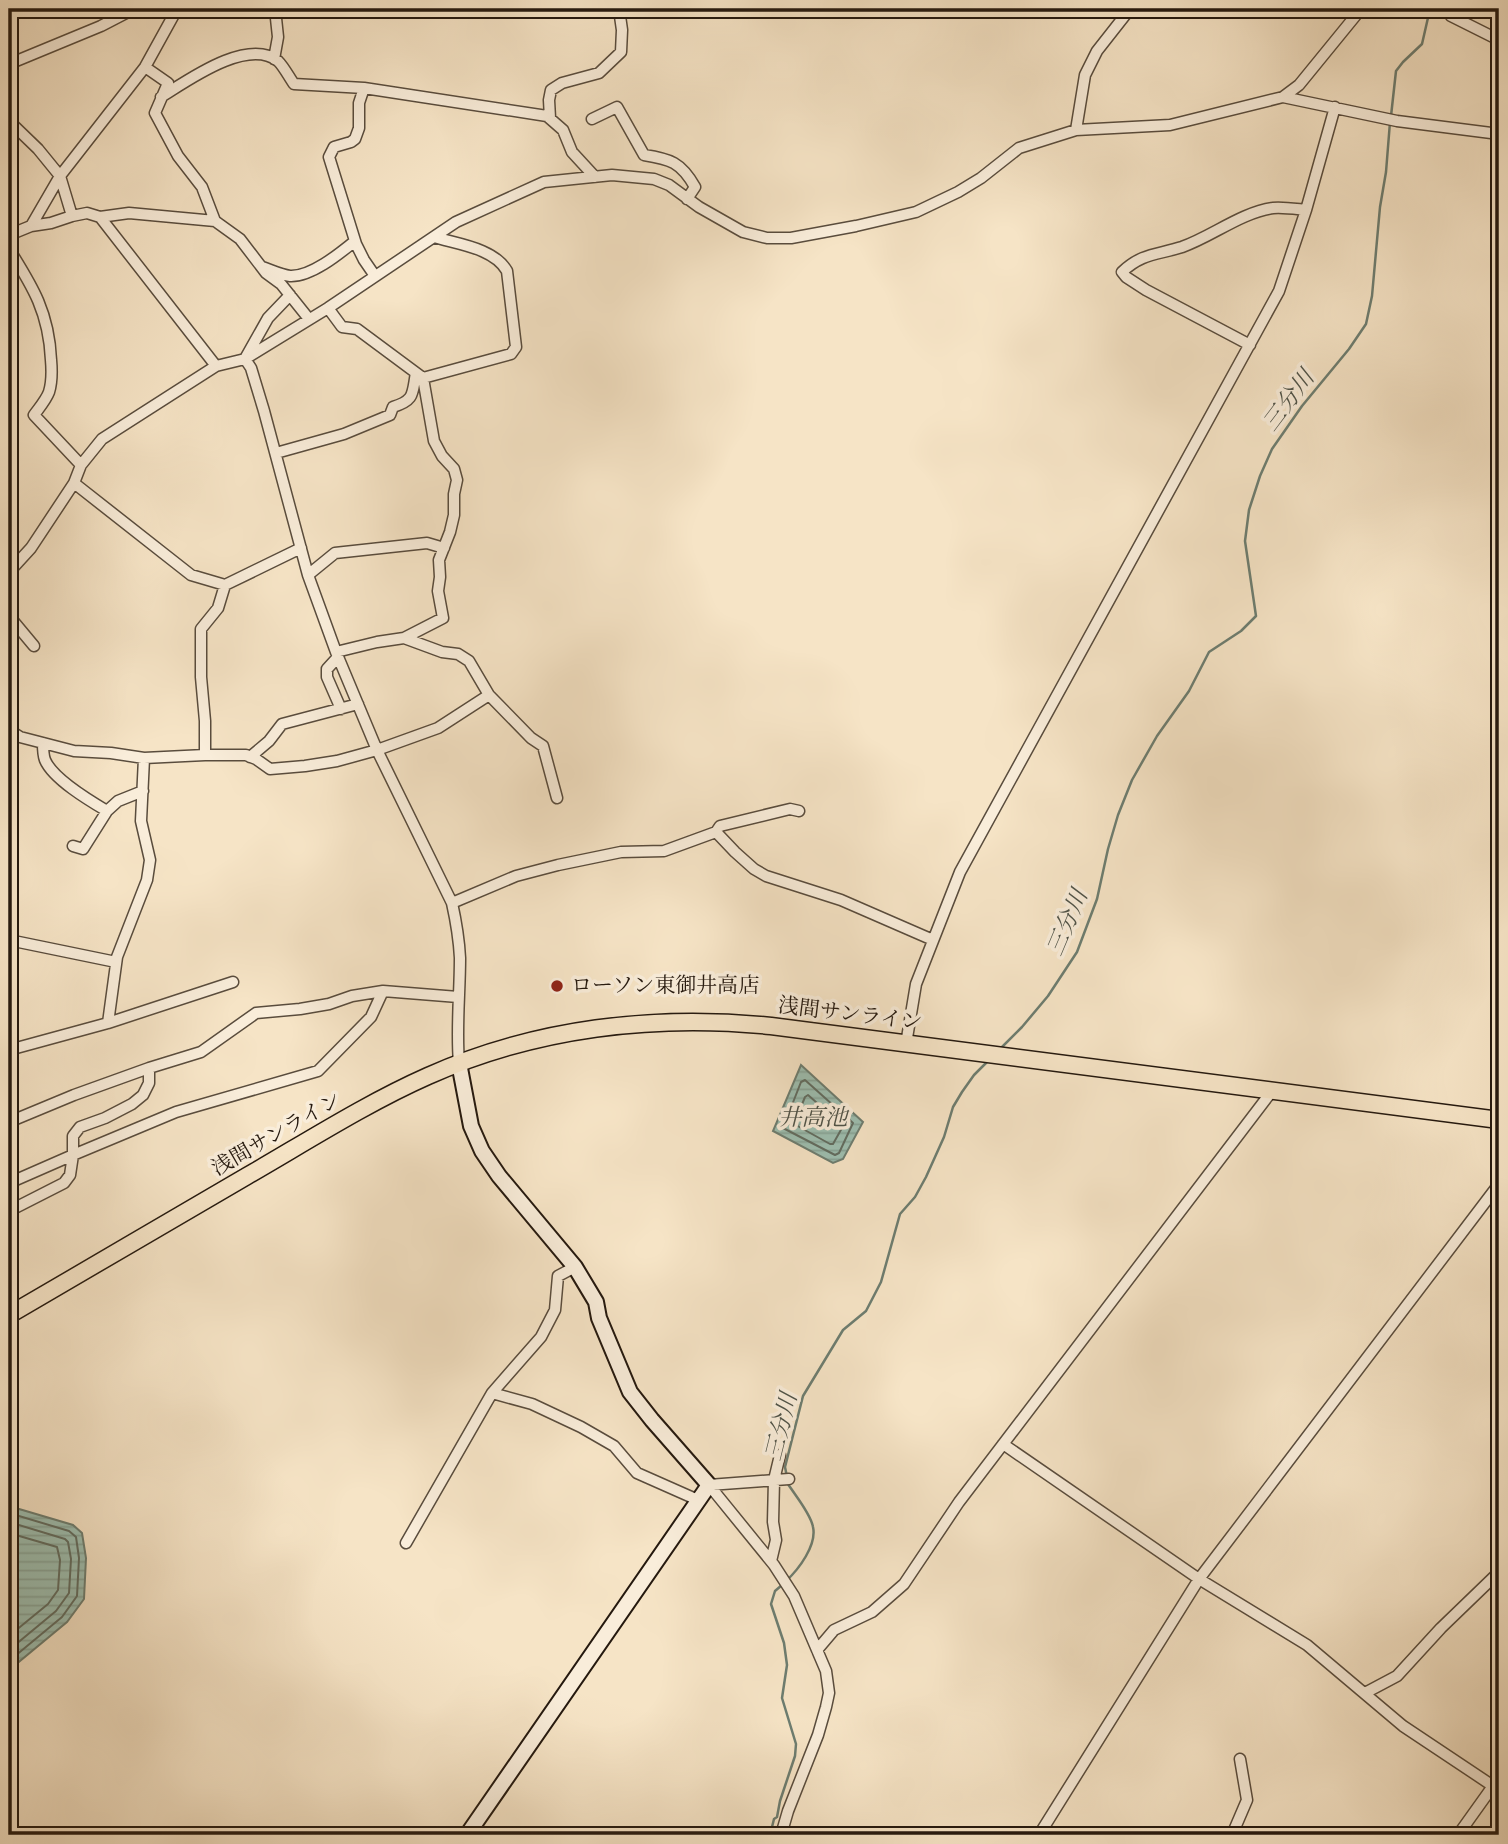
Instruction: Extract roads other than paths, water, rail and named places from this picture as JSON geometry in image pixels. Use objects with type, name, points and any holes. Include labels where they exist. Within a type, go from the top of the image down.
[{"type":"main road","name":"浅間サンライン","points":[[9,1315],[332,1127],[428,1076],[459,1063],[577,1031],[664,1022],[751,1024],[1499,1120]]},
{"type":"street","points":[[9,64],[101,26],[128,10],[177,9]]},
{"type":"street","points":[[31,226],[60,176],[145,67],[177,9]]},
{"type":"street","points":[[274,60],[278,37],[275,9]]},
{"type":"street","points":[[550,118],[551,90],[562,83],[599,73],[621,52],[619,9]]},
{"type":"street","points":[[1076,130],[1085,75],[1097,51],[1130,9]]},
{"type":"street","points":[[9,572],[31,548],[74,483],[81,465],[102,439],[216,366],[245,359],[328,308],[456,222],[544,182],[612,175],[654,179],[669,185],[736,229],[767,237],[791,237],[856,226],[916,212],[981,178],[1019,148],[1076,130],[1170,125],[1283,97],[1299,85],[1361,9]]},
{"type":"street","points":[[1446,9],[1451,16],[1499,40]]},
{"type":"street","points":[[161,97],[215,64],[254,54],[279,62],[294,84],[364,88],[547,116],[563,131],[572,152],[595,177]]},
{"type":"street","points":[[145,67],[168,83],[155,113],[178,156],[202,187],[215,221]]},
{"type":"street","points":[[364,88],[359,103],[359,128],[355,139],[334,147],[329,157],[355,241],[375,276]]},
{"type":"street","points":[[1283,97],[1397,121],[1499,134]]},
{"type":"street","points":[[592,119],[617,107],[643,155],[670,160],[686,172],[695,187],[688,199]]},
{"type":"street","points":[[906,1044],[916,984],[960,873],[1279,290],[1306,209],[1335,107]]},
{"type":"street","points":[[9,121],[38,149],[60,176],[72,216]]},
{"type":"street","points":[[1250,345],[1146,290],[1122,272],[1144,257],[1183,247],[1255,214],[1274,208],[1306,209]]},
{"type":"street","points":[[9,235],[31,226],[87,213],[100,217],[129,213],[215,221],[240,239],[266,273],[281,284],[309,319]]},
{"type":"street","points":[[100,217],[216,366]]},
{"type":"street","points":[[420,375],[511,354],[516,347],[507,271],[503,264],[489,254],[434,237]]},
{"type":"street","points":[[260,266],[288,276],[305,274],[339,255],[355,241]]},
{"type":"street","points":[[9,249],[32,286],[46,317],[51,342],[52,373],[48,394],[34,415],[81,465]]},
{"type":"street","points":[[245,359],[268,318],[290,295]]},
{"type":"street","points":[[328,308],[342,327],[357,329],[420,375],[434,441],[442,456],[454,469],[457,480],[454,514],[439,560],[439,591],[443,618],[404,638],[377,642],[337,654],[327,670],[327,677],[341,709]]},
{"type":"street","points":[[245,359],[251,368],[276,453],[308,575],[337,654],[377,750],[452,902],[460,957],[459,1063],[471,1126],[482,1151],[499,1176],[575,1266],[596,1303],[599,1318],[630,1392],[771,1562],[794,1596],[826,1671],[830,1693],[818,1735],[781,1835]]},
{"type":"street","points":[[276,453],[344,434],[390,415],[393,407],[406,403],[420,375]]},
{"type":"street","points":[[74,483],[191,575],[225,585],[301,548]]},
{"type":"street","points":[[308,575],[335,553],[428,543],[444,548]]},
{"type":"street","points":[[205,755],[201,629],[218,608],[225,585]]},
{"type":"street","points":[[9,616],[34,646]]},
{"type":"street","points":[[404,638],[442,652],[458,654],[469,661],[489,695],[542,746],[557,798]]},
{"type":"street","points":[[9,730],[20,737],[74,751],[111,752],[144,758],[246,755],[270,769],[337,761],[377,750],[438,728],[489,695]]},
{"type":"street","points":[[250,757],[269,741],[282,724],[358,704]]},
{"type":"street","points":[[43,743],[48,766],[82,796],[107,811]]},
{"type":"street","points":[[108,1023],[116,961],[147,880],[150,860],[141,821],[144,758]]},
{"type":"street","points":[[73,846],[83,849],[107,811],[118,801],[143,790]]},
{"type":"street","points":[[452,902],[538,870],[621,852],[664,851],[716,832],[720,826],[790,809],[799,811]]},
{"type":"street","points":[[716,832],[754,869],[766,876],[841,900],[933,940]]},
{"type":"street","points":[[9,940],[116,961]]},
{"type":"street","points":[[9,1050],[108,1023],[233,982]]},
{"type":"street","points":[[9,1122],[74,1095],[201,1052],[256,1013],[329,1004],[352,996],[383,991],[458,997]]},
{"type":"street","points":[[9,1183],[176,1112],[318,1071],[371,1017],[383,991]]},
{"type":"street","points":[[9,1211],[64,1183],[70,1175],[73,1136],[80,1127],[105,1118],[143,1096],[149,1083],[149,1068]]},
{"type":"street","points":[[817,1650],[834,1630],[872,1612],[904,1584],[959,1502],[1272,1091]]},
{"type":"street","points":[[1039,1835],[1199,1579],[1499,1184]]},
{"type":"street","points":[[406,1543],[492,1393],[541,1336],[555,1310],[558,1276],[575,1266]]},
{"type":"street","points":[[492,1393],[532,1404],[580,1427],[614,1446],[637,1472],[698,1500]]},
{"type":"street","points":[[1003,1444],[1199,1579],[1307,1645],[1403,1726],[1495,1788],[1458,1835]]},
{"type":"street","points":[[771,1562],[776,1540],[773,1522],[774,1480],[780,1455]]},
{"type":"street","points":[[467,1835],[709,1485],[789,1479]]},
{"type":"street","points":[[1365,1695],[1397,1676],[1441,1628],[1499,1572]]},
{"type":"street","points":[[1231,1835],[1247,1800],[1240,1759]]},
{"type":"water","name":"井高池","points":[[801,1065],[863,1122],[843,1159],[833,1163],[773,1131]]},
{"type":"water","points":[[9,1506],[73,1525],[82,1533],[86,1558],[84,1599],[67,1622],[9,1670]]},
{"type":"waterway","name":"三分川","points":[[1391,116],[1396,71],[1422,44],[1430,9]]},
{"type":"waterway","name":"三分川","points":[[1000,1049],[1048,996],[1077,952],[1097,899],[1118,815],[1132,780],[1157,736],[1189,691],[1209,652],[1241,631],[1256,616],[1245,541],[1249,510],[1272,449],[1366,324],[1372,296],[1390,122]]},
{"type":"waterway","name":"三分川","points":[[787,1477],[785,1467],[803,1396],[843,1330],[866,1311],[881,1282],[900,1214],[915,1197],[926,1177],[944,1137],[953,1107],[974,1075],[988,1061]]},
{"type":"waterway","name":"三分川","points":[[786,1581],[806,1556],[814,1534],[809,1516],[788,1484]]},
{"type":"waterway","name":"三分川","points":[[770,1835],[795,1756],[796,1744],[782,1698],[787,1665],[784,1643],[771,1604],[775,1591],[782,1585]]},
{"type":"place","name":"ローソン東御井高店","points":[[557,986]]}]
